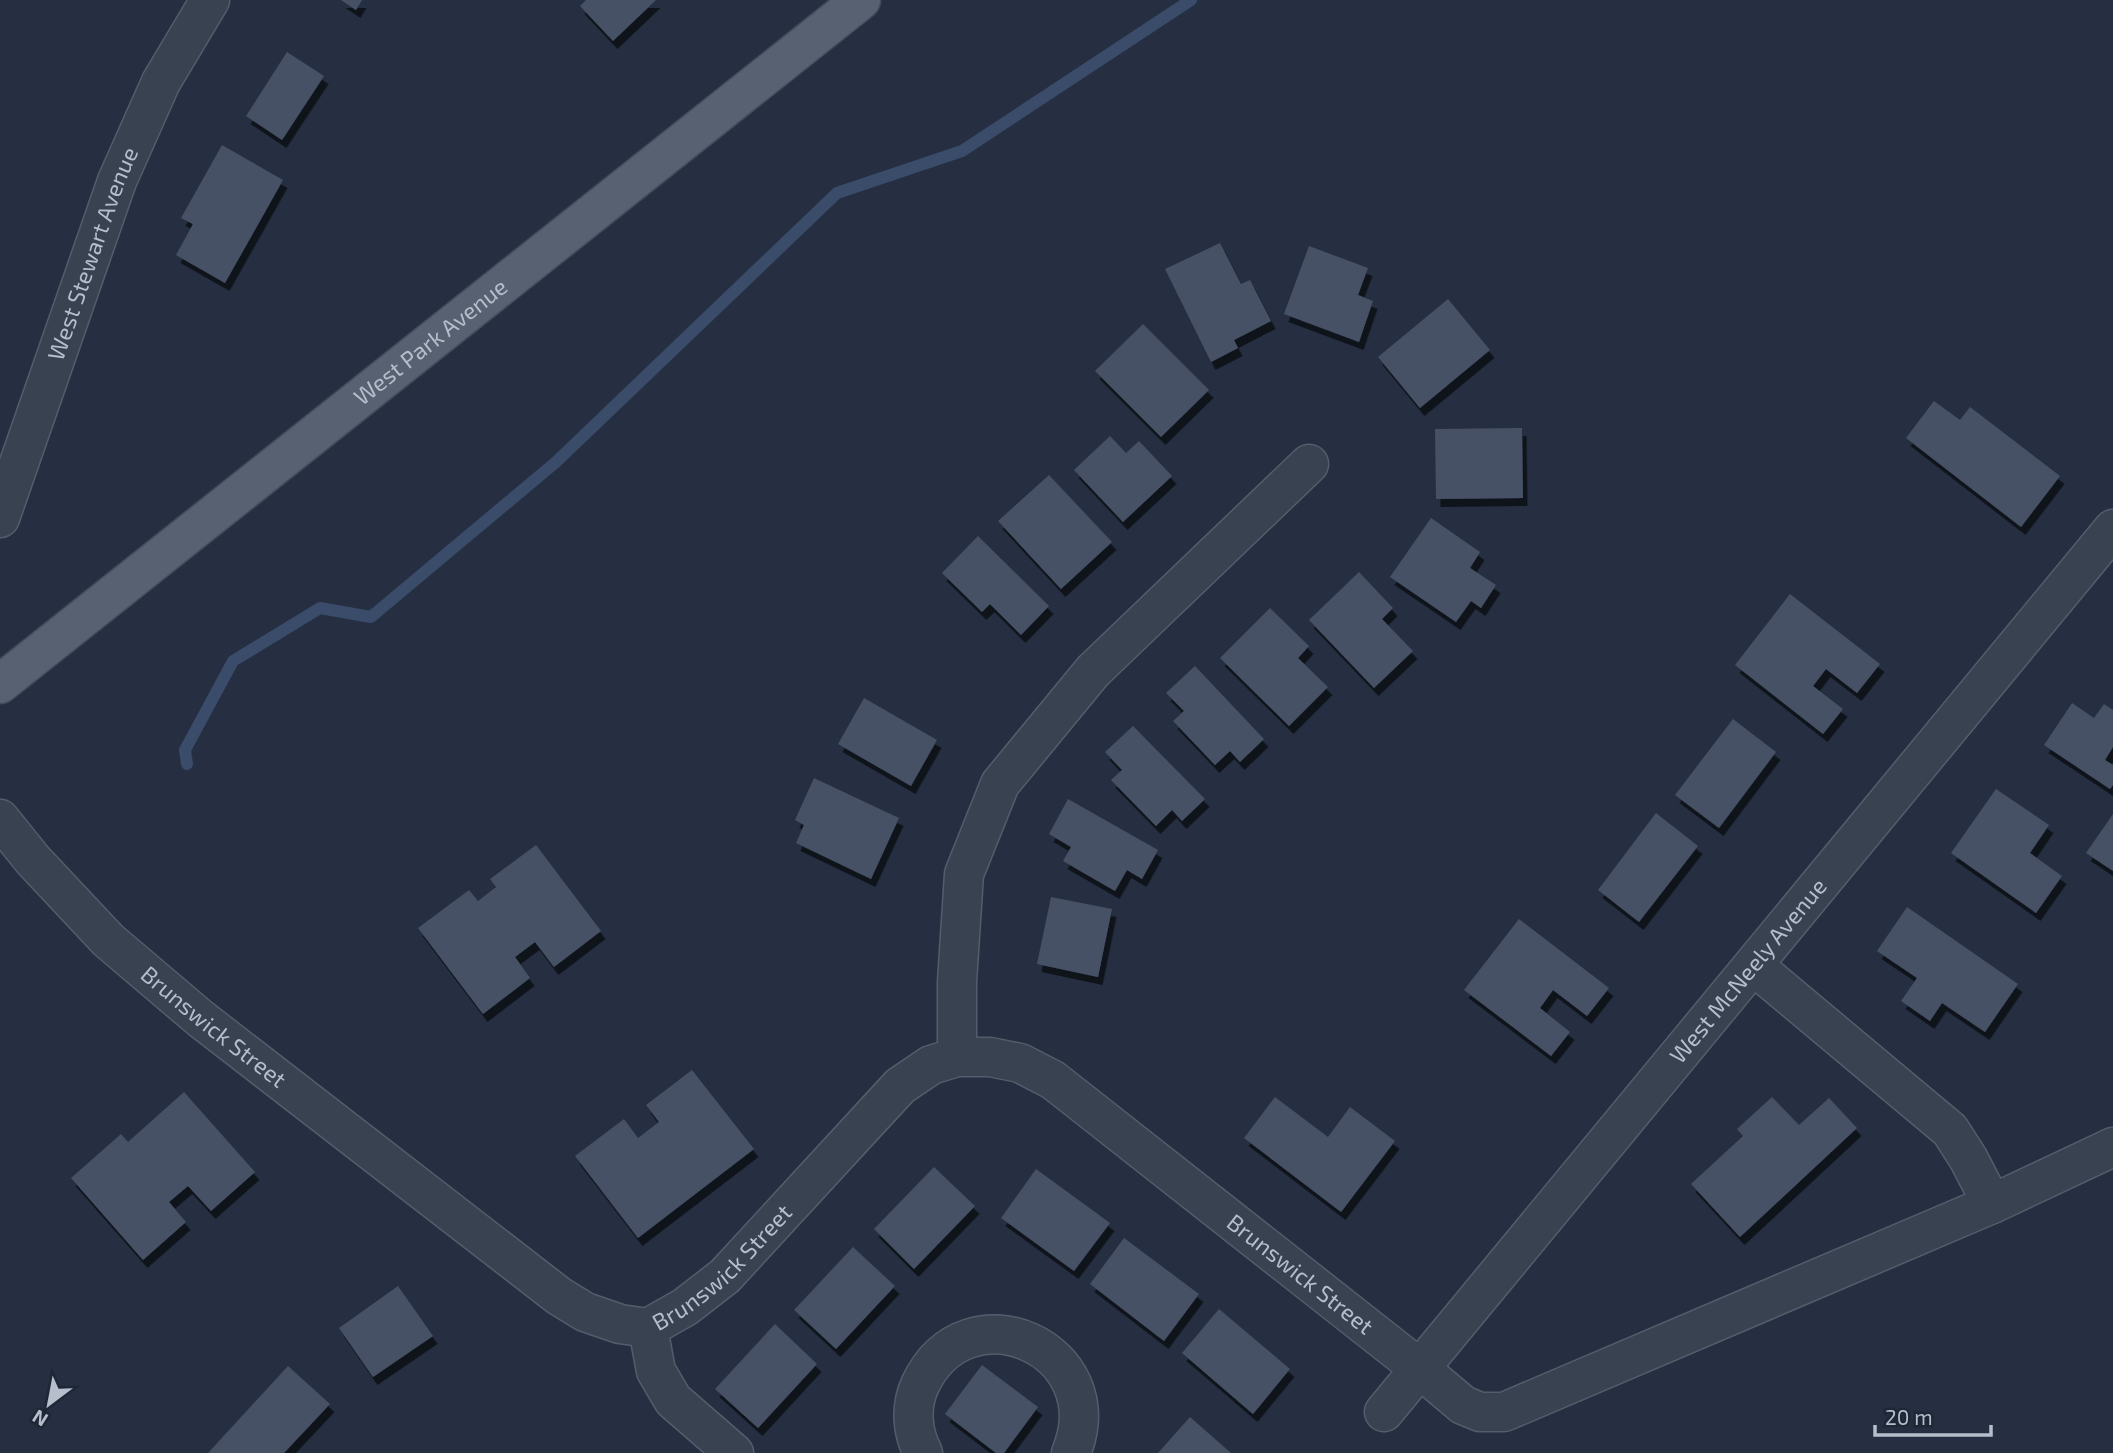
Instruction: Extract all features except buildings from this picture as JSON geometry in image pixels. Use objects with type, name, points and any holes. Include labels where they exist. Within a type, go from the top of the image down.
[{"type":"main road","name":"West Park Avenue","points":[[0,684],[861,0]]},
{"type":"street","name":"West Stewart Avenue","points":[[0,518],[117,181],[161,82],[209,0]]},
{"type":"street","points":[[957,1057],[957,982],[964,873],[1000,784],[1093,671],[1309,464]]},
{"type":"street","name":"West McNeely Avenue","points":[[1384,1412],[2113,529]]},
{"type":"street","name":"Brunswick Street","points":[[0,819],[33,860],[108,940],[201,1019],[559,1296],[585,1312],[621,1324],[648,1328],[685,1307],[725,1276],[900,1086],[931,1065],[957,1057],[990,1057],[1020,1063],[1053,1080],[1463,1405],[1480,1412],[1504,1412],[1992,1204],[2113,1147]]},
{"type":"street","points":[[1754,967],[1950,1130],[1968,1157],[1992,1204]]},
{"type":"street","points":[[648,1328],[656,1371],[673,1400],[734,1453]]},
{"type":"street","points":[[923,1453],[913,1419],[916,1394],[927,1371],[943,1353],[964,1340],[988,1334],[1013,1335],[1036,1344],[1056,1359],[1071,1379],[1079,1403],[1079,1427],[1071,1453]]},
{"type":"waterway","points":[[187,764],[185,750],[233,661],[320,608],[371,617],[556,462],[837,193],[962,151],[1191,0]]}]
